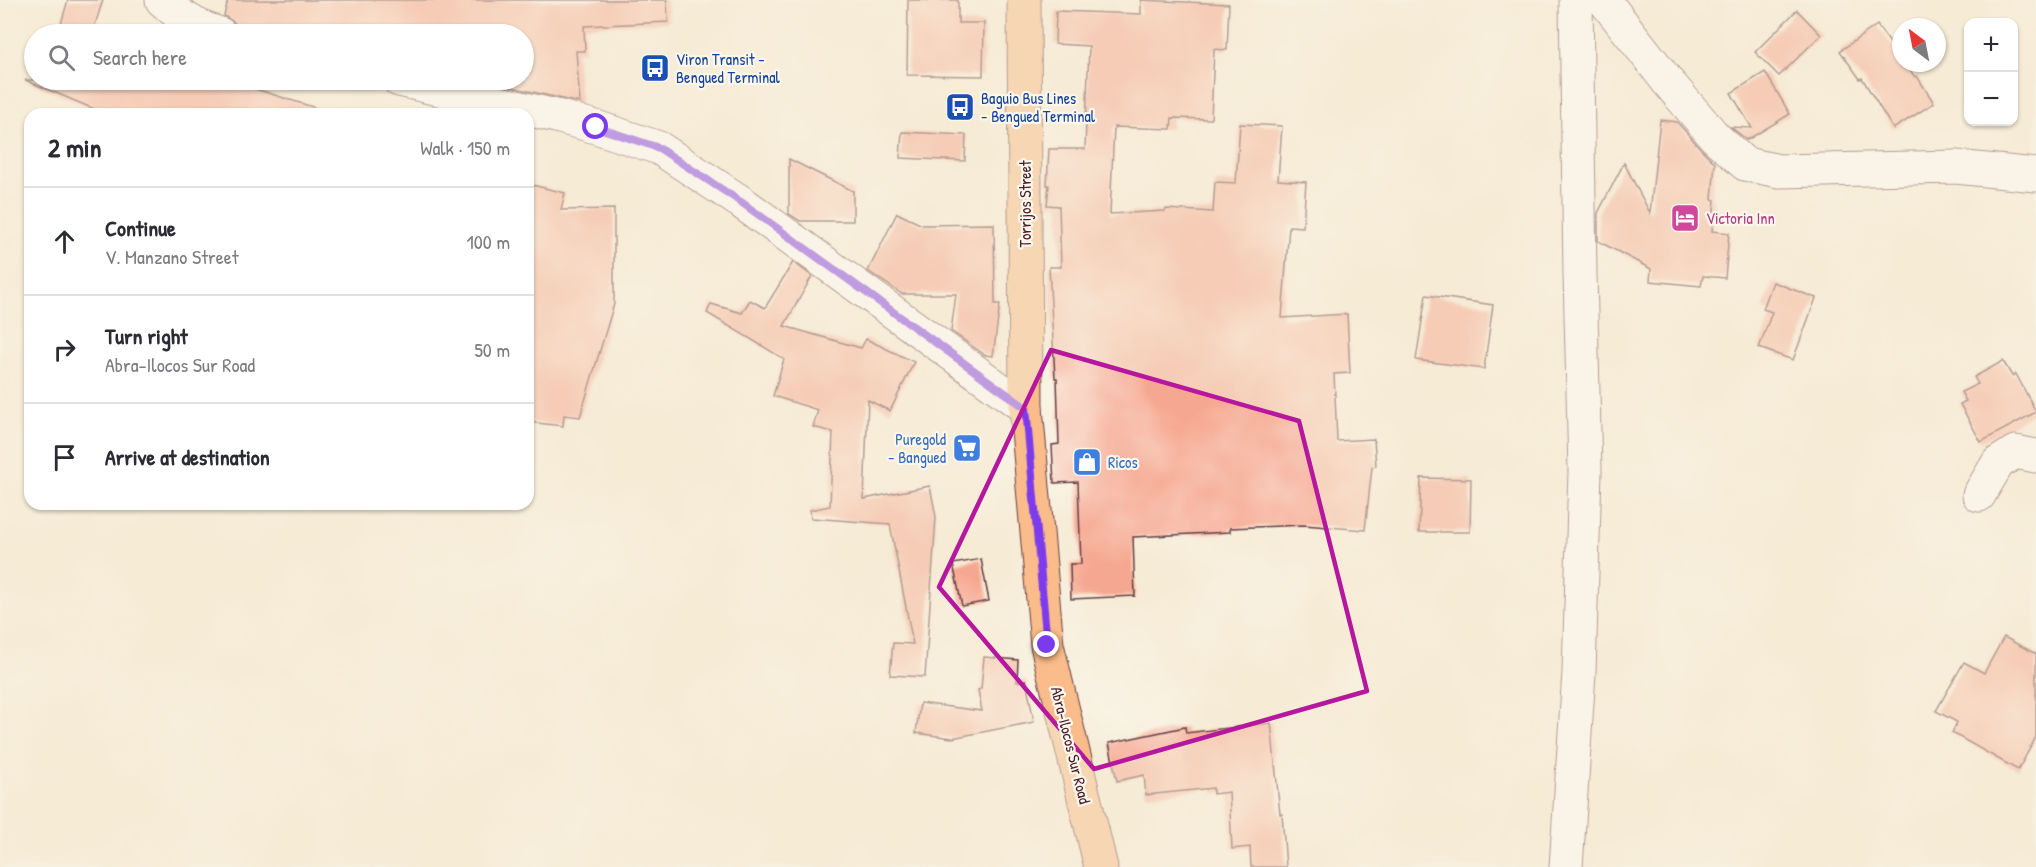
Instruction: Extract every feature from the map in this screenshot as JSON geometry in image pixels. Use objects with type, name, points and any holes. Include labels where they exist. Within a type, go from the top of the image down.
[{"type":"main road","name":"Torrijos Street","points":[[1024,0],[1026,408]]},
{"type":"main road","name":"Abra-Ilocos Sur Road","points":[[1026,408],[1047,645],[1101,867]]},
{"type":"street","points":[[162,0],[195,24]]},
{"type":"street","points":[[1566,867],[1579,673],[1585,471],[1576,0]]},
{"type":"street","points":[[1604,0],[1707,128],[1745,164],[1779,171],[1956,166],[2036,175]]},
{"type":"street","points":[[443,90],[521,108]]},
{"type":"street","points":[[534,111],[596,127],[659,148],[741,202],[1026,408]]},
{"type":"street","points":[[1979,495],[1998,463],[2015,452],[2036,456]]},
{"type":"highlighted area","points":[[1051,350],[1299,421],[1367,691],[1094,769],[939,587]]},
{"type":"building","points":[[68,0],[103,0],[95,24],[61,24]]},
{"type":"building","points":[[228,0],[667,0],[668,22],[584,26],[585,51],[576,51],[580,103],[525,90],[534,90],[534,24],[235,24],[224,16]]},
{"type":"building","points":[[908,0],[958,0],[958,23],[984,23],[983,76],[907,75]]},
{"type":"building","points":[[1141,0],[1229,4],[1227,50],[1214,49],[1211,119],[1172,118],[1171,129],[1114,127],[1110,214],[1165,211],[1166,209],[1213,212],[1215,182],[1236,183],[1240,124],[1282,126],[1278,180],[1306,182],[1303,227],[1289,226],[1282,318],[1347,314],[1350,373],[1334,374],[1337,441],[1374,439],[1376,466],[1372,467],[1365,530],[1304,525],[1230,528],[1230,532],[1133,537],[1135,596],[1071,599],[1070,564],[1081,564],[1078,482],[1054,483],[1052,445],[1059,444],[1049,267],[1061,267],[1059,206],[1047,205],[1049,185],[1047,185],[1049,149],[1085,149],[1089,46],[1055,44],[1056,11],[1141,14]]},
{"type":"building","points":[[1797,10],[1821,35],[1779,76],[1755,52]]},
{"type":"building","points":[[1877,25],[1892,46],[1892,72],[1911,72],[1915,77],[1917,76],[1934,103],[1893,129],[1862,78],[1860,79],[1840,51]]},
{"type":"building","points":[[1765,72],[1790,114],[1747,140],[1731,127],[1752,128],[1731,93]]},
{"type":"building","points":[[49,90],[258,90],[316,108],[92,108]]},
{"type":"building","points":[[1660,120],[1677,122],[1715,163],[1712,231],[1729,233],[1725,278],[1703,276],[1701,286],[1650,281],[1651,269],[1598,241],[1598,213],[1624,163],[1650,213]]},
{"type":"building","points":[[902,132],[966,135],[965,161],[900,158]]},
{"type":"building","points":[[789,159],[853,191],[853,221],[800,221],[789,214]]},
{"type":"building","points":[[534,185],[565,193],[561,210],[614,209],[614,304],[580,417],[564,415],[563,426],[534,423]]},
{"type":"building","points":[[897,213],[922,225],[994,224],[995,304],[1000,304],[993,356],[985,355],[951,331],[956,294],[902,294],[868,271]]},
{"type":"building","points":[[793,262],[812,276],[784,326],[861,348],[866,339],[914,362],[890,411],[868,400],[864,499],[930,486],[936,517],[925,677],[890,675],[893,643],[913,644],[890,524],[811,518],[810,510],[830,506],[833,432],[813,427],[818,410],[773,396],[784,359],[707,313],[711,304],[742,313],[750,300],[765,308]]},
{"type":"building","points":[[1773,282],[1816,298],[1793,360],[1759,348],[1772,312],[1763,309]]},
{"type":"building","points":[[1426,295],[1493,305],[1484,369],[1416,360]]},
{"type":"building","points":[[2003,361],[2012,376],[2016,374],[2036,412],[1981,442],[1960,404],[1966,401],[1961,392],[1978,384],[1974,377]]},
{"type":"building","points":[[1421,478],[1471,479],[1470,532],[1419,532]]},
{"type":"building","points":[[981,559],[989,601],[962,606],[953,564]]},
{"type":"building","points":[[2004,637],[2036,654],[2036,737],[2018,770],[1952,733],[1957,722],[1936,711],[1964,662],[1984,673]]},
{"type":"building","points":[[984,657],[1018,660],[1017,682],[1026,680],[1034,722],[952,738],[916,733],[920,703],[982,711],[978,690],[981,689]]},
{"type":"building","points":[[1271,723],[1286,867],[1251,867],[1250,847],[1232,849],[1229,792],[1213,794],[1213,788],[1146,795],[1144,775],[1117,781],[1109,743],[1185,727],[1186,733]]},
{"type":"place","name":"Viron Transit - Bengued Terminal","points":[[655,68]]},
{"type":"place","name":"Baguio Bus Lines - Bengued Terminal","points":[[960,107]]},
{"type":"place","name":"Victoria Inn","points":[[1685,218]]},
{"type":"place","name":"Puregold - Bangued","points":[[967,448]]},
{"type":"place","name":"Ricos","points":[[1087,462]]},
{"type":"route","points":[[596,127],[659,148],[741,202],[1026,408],[1047,645]]}]
